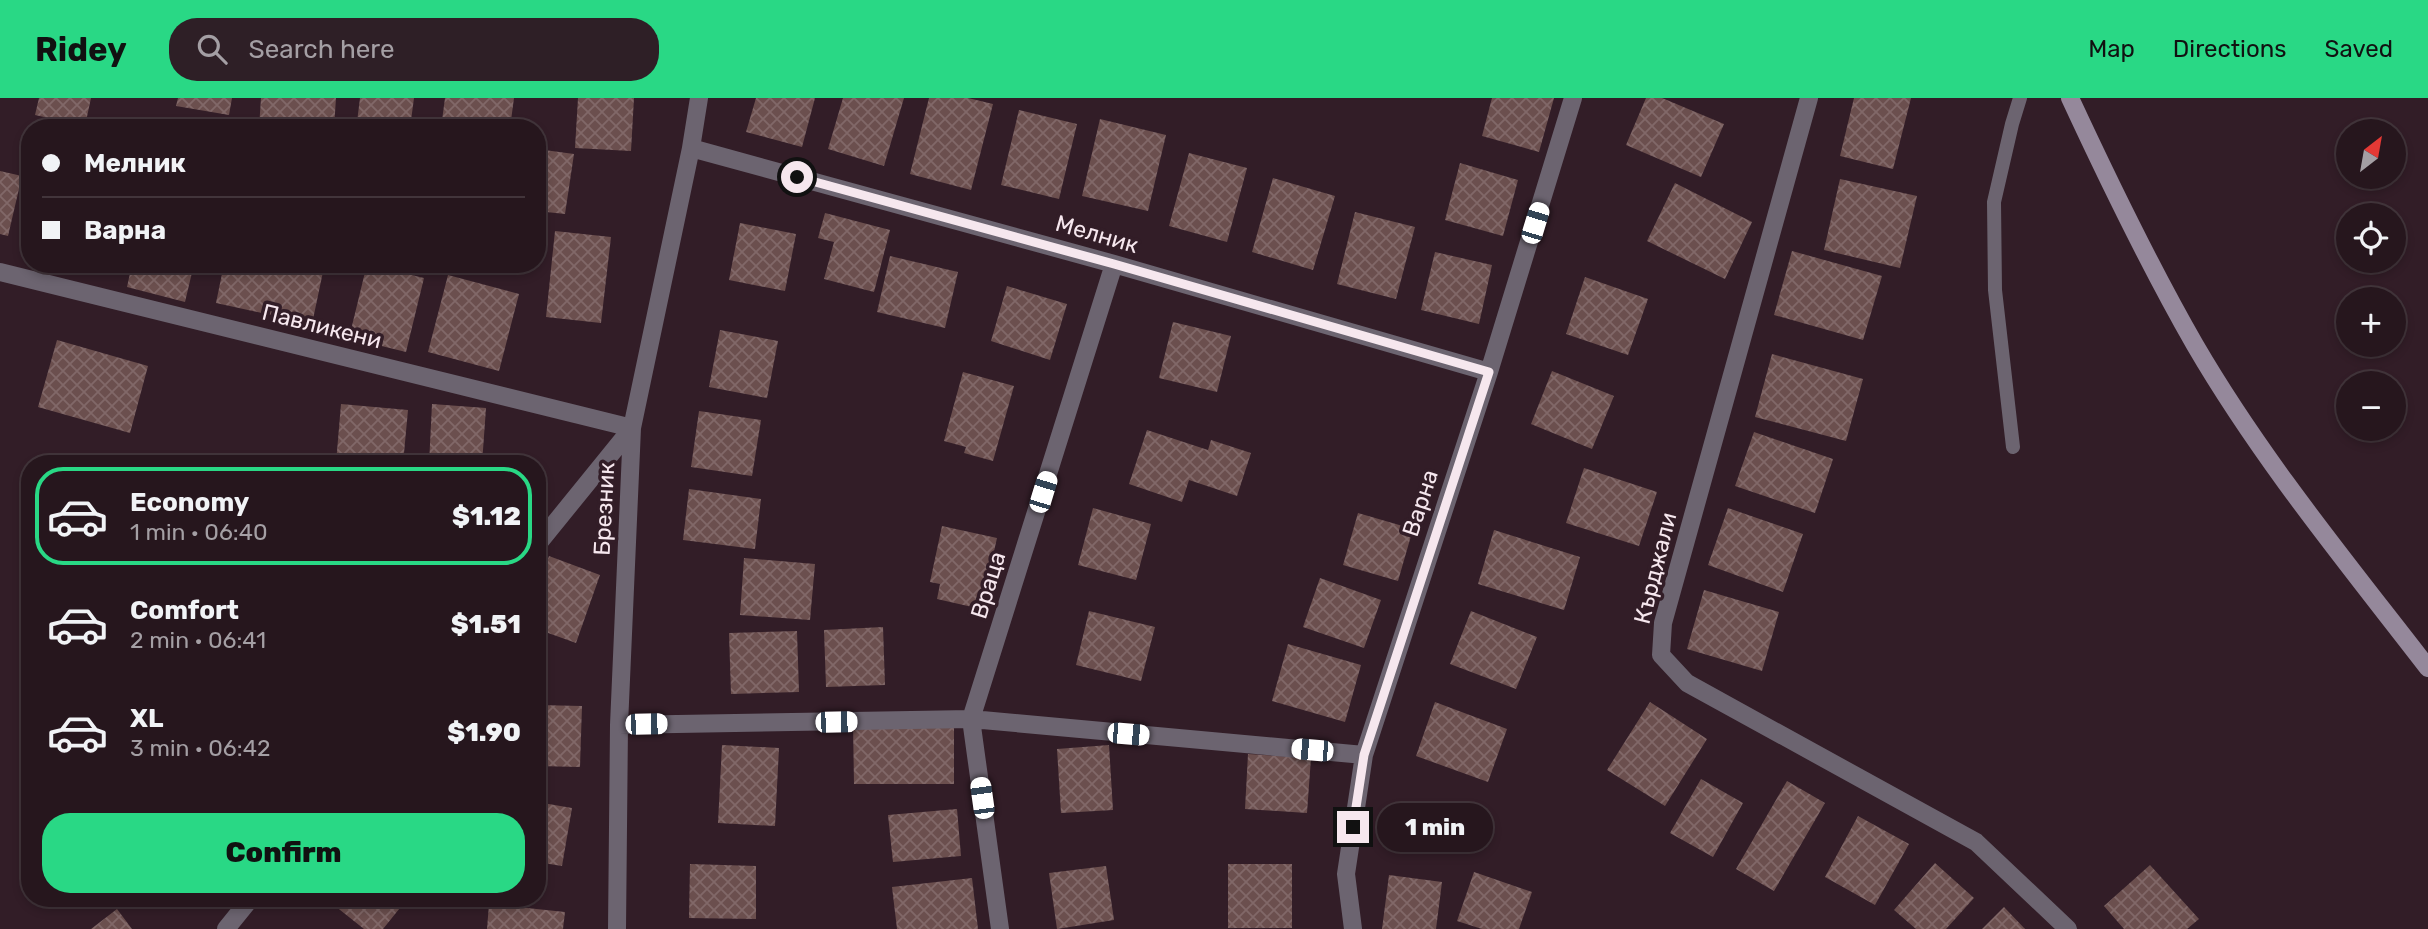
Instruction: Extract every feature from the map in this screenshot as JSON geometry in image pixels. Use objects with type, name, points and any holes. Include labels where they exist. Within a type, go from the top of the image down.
[{"type":"main road","points":[[2070,98],[2114,192],[2196,346],[2258,443],[2428,668]]},
{"type":"street","name":"Брезник","points":[[617,929],[619,725],[632,428],[691,148],[699,98]]},
{"type":"street","name":"Варна","points":[[1353,929],[1346,874],[1364,755],[1489,372],[1573,98]]},
{"type":"street","name":"Кърджали","points":[[1809,98],[1663,622],[1661,655],[1687,683],[1976,842],[2068,929]]},
{"type":"street","name":"Мелник","points":[[691,148],[1114,264],[1489,372]]},
{"type":"street","name":"Враца","points":[[1000,929],[971,719],[1114,264]]},
{"type":"street","name":"Павликени","points":[[0,272],[632,428]]},
{"type":"street","points":[[546,534],[632,428]]},
{"type":"street","points":[[619,725],[971,719],[1364,755]]},
{"type":"street","points":[[226,929],[244,907]]},
{"type":"lane","points":[[2012,447],[1995,290],[1994,202],[2020,98]]},
{"type":"building","points":[[39,98],[91,98],[86,119],[53,119],[35,115]]},
{"type":"building","points":[[178,98],[232,98],[229,115],[176,106]]},
{"type":"building","points":[[261,98],[336,98],[335,119],[260,119]]},
{"type":"building","points":[[360,98],[414,98],[411,119],[357,119]]},
{"type":"building","points":[[445,98],[514,98],[511,119],[442,119]]},
{"type":"building","points":[[578,98],[634,98],[631,151],[575,148]]},
{"type":"building","points":[[756,98],[815,98],[802,147],[746,132]]},
{"type":"building","points":[[843,98],[904,98],[884,166],[828,149]]},
{"type":"building","points":[[929,98],[968,98],[993,104],[971,190],[910,174]]},
{"type":"building","points":[[1492,98],[1554,98],[1539,152],[1482,136]]},
{"type":"building","points":[[1646,98],[1662,98],[1724,124],[1701,177],[1626,145]]},
{"type":"building","points":[[1854,98],[1911,98],[1893,169],[1840,156]]},
{"type":"building","points":[[1019,110],[1077,124],[1059,199],[1001,185]]},
{"type":"building","points":[[1100,119],[1166,135],[1148,211],[1082,196]]},
{"type":"building","points":[[546,150],[574,154],[565,214],[546,212]]},
{"type":"building","points":[[1189,153],[1247,168],[1227,242],[1169,226]]},
{"type":"building","points":[[1460,163],[1518,180],[1503,236],[1445,220]]},
{"type":"building","points":[[0,171],[21,176],[21,180],[8,236],[0,234]]},
{"type":"building","points":[[1273,178],[1335,196],[1313,270],[1252,252]]},
{"type":"building","points":[[1840,179],[1917,196],[1900,268],[1824,250]]},
{"type":"building","points":[[1675,183],[1752,222],[1725,279],[1647,241]]},
{"type":"building","points":[[1355,212],[1415,227],[1396,299],[1337,284]]},
{"type":"building","points":[[825,213],[890,230],[874,292],[824,279],[834,242],[818,238]]},
{"type":"building","points":[[740,223],[796,234],[785,291],[729,280]]},
{"type":"building","points":[[555,231],[611,237],[601,323],[546,317]]},
{"type":"building","points":[[1792,251],[1882,276],[1863,340],[1774,315]]},
{"type":"building","points":[[1435,252],[1492,265],[1479,324],[1421,310]]},
{"type":"building","points":[[890,256],[958,272],[945,328],[877,312]]},
{"type":"building","points":[[130,273],[192,273],[185,302],[127,287]]},
{"type":"building","points":[[222,273],[323,273],[312,324],[216,303]]},
{"type":"building","points":[[365,273],[404,273],[424,278],[406,352],[349,338]]},
{"type":"building","points":[[448,275],[519,294],[499,371],[428,352]]},
{"type":"building","points":[[1585,277],[1648,299],[1628,355],[1566,334]]},
{"type":"building","points":[[1007,286],[1067,304],[1050,360],[991,341]]},
{"type":"building","points":[[1173,322],[1231,336],[1217,392],[1159,378]]},
{"type":"building","points":[[720,330],[778,341],[767,398],[709,387]]},
{"type":"building","points":[[57,340],[148,366],[130,433],[38,407]]},
{"type":"building","points":[[1772,354],[1863,379],[1846,441],[1755,417]]},
{"type":"building","points":[[1552,371],[1614,396],[1592,449],[1531,424]]},
{"type":"building","points":[[963,372],[1014,386],[993,461],[964,453],[966,447],[944,441]]},
{"type":"building","points":[[341,404],[408,410],[404,455],[337,455]]},
{"type":"building","points":[[432,404],[486,408],[483,455],[429,455]]},
{"type":"building","points":[[699,411],[761,420],[752,476],[691,467]]},
{"type":"building","points":[[1147,430],[1208,450],[1211,440],[1251,453],[1237,496],[1189,480],[1182,502],[1129,484]]},
{"type":"building","points":[[1754,432],[1833,459],[1815,513],[1735,486]]},
{"type":"building","points":[[1584,468],[1657,492],[1639,546],[1566,523]]},
{"type":"building","points":[[689,489],[761,499],[755,549],[683,540]]},
{"type":"building","points":[[1093,508],[1151,524],[1136,580],[1078,565]]},
{"type":"building","points":[[1728,508],[1803,534],[1783,592],[1708,565]]},
{"type":"building","points":[[1358,513],[1413,529],[1398,581],[1343,565]]},
{"type":"building","points":[[942,526],[997,538],[981,609],[937,599],[940,584],[930,582]]},
{"type":"building","points":[[1494,530],[1580,557],[1564,610],[1478,584]]},
{"type":"building","points":[[549,556],[600,575],[576,643],[546,632],[546,564]]},
{"type":"building","points":[[744,558],[815,564],[810,620],[740,615]]},
{"type":"building","points":[[1320,578],[1381,600],[1364,648],[1303,627]]},
{"type":"building","points":[[1704,590],[1779,612],[1762,671],[1687,649]]},
{"type":"building","points":[[1089,611],[1155,627],[1141,681],[1076,665]]},
{"type":"building","points":[[1471,611],[1537,637],[1516,689],[1450,664]]},
{"type":"building","points":[[883,627],[885,685],[826,687],[824,630]]},
{"type":"building","points":[[797,631],[799,692],[731,694],[729,633]]},
{"type":"building","points":[[1288,644],[1361,665],[1345,722],[1272,701]]},
{"type":"building","points":[[1435,702],[1507,729],[1488,782],[1416,756]]},
{"type":"building","points":[[1650,702],[1707,739],[1665,806],[1607,770]]},
{"type":"building","points":[[546,705],[582,706],[580,767],[546,766]]},
{"type":"building","points":[[853,724],[954,725],[954,784],[854,784]]},
{"type":"building","points":[[722,745],[779,748],[775,826],[718,823]]},
{"type":"building","points":[[1109,745],[1113,810],[1061,813],[1057,749]]},
{"type":"building","points":[[1248,754],[1311,758],[1307,813],[1245,809]]},
{"type":"building","points":[[1701,779],[1743,803],[1713,857],[1670,833]]},
{"type":"building","points":[[1787,781],[1825,803],[1774,891],[1736,869]]},
{"type":"building","points":[[546,804],[572,808],[562,866],[546,863]]},
{"type":"building","points":[[957,809],[961,856],[893,862],[888,815]]},
{"type":"building","points":[[1858,816],[1909,844],[1875,905],[1825,877]]},
{"type":"building","points":[[1935,863],[1974,898],[1946,929],[1916,929],[1894,910]]},
{"type":"building","points":[[690,864],[756,866],[756,919],[689,918]]},
{"type":"building","points":[[1228,864],[1292,864],[1292,928],[1228,928]]},
{"type":"building","points":[[2150,865],[2199,919],[2187,929],[2124,929],[2104,906]]},
{"type":"building","points":[[1106,866],[1114,920],[1057,929],[1049,873]]},
{"type":"building","points":[[1474,872],[1532,892],[1519,929],[1482,929],[1457,921]]},
{"type":"building","points":[[1389,875],[1442,882],[1436,929],[1382,929]]},
{"type":"building","points":[[972,878],[978,929],[897,929],[892,887]]},
{"type":"building","points":[[336,907],[401,907],[383,929],[364,929]]},
{"type":"building","points":[[489,907],[565,912],[563,929],[487,929]]},
{"type":"building","points":[[2004,907],[2025,929],[1982,929]]},
{"type":"building","points":[[117,909],[132,929],[91,929]]},
{"type":"route","points":[[797,177],[1114,264],[1489,372],[1364,755],[1353,827]]}]
